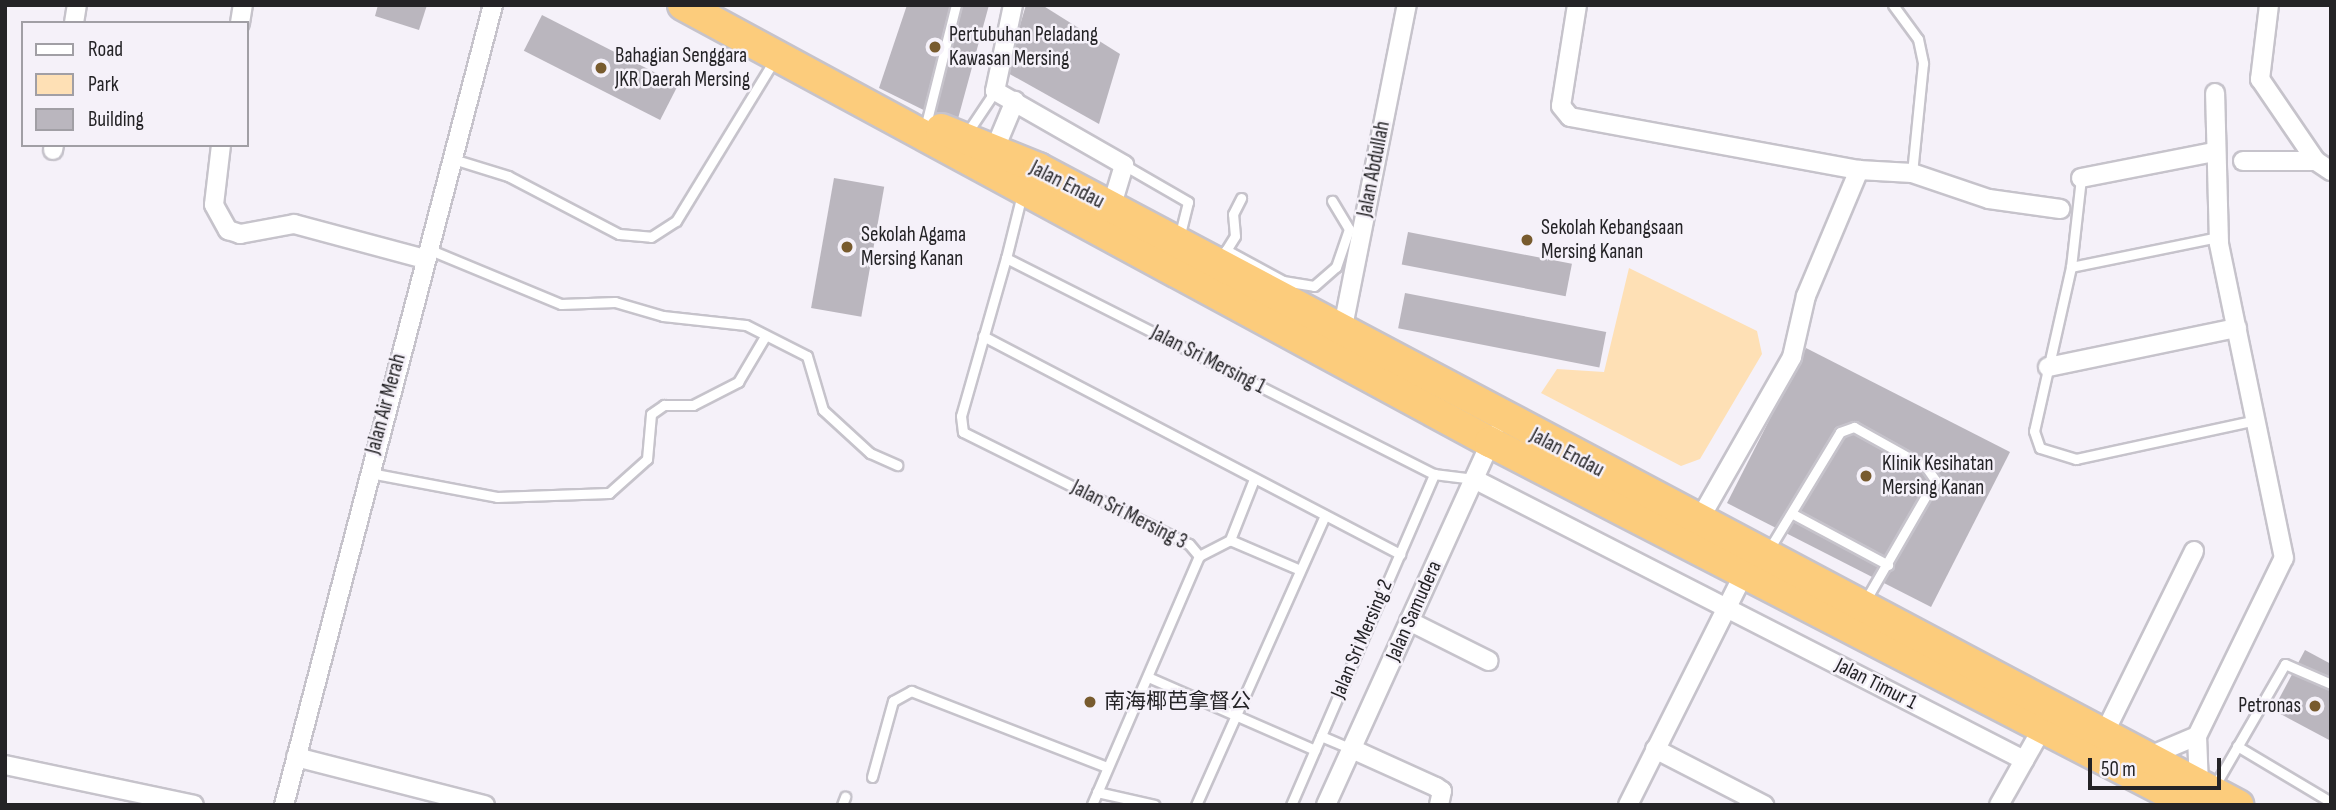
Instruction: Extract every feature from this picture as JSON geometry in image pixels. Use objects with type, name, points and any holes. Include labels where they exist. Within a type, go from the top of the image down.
[{"type":"highway","name":"Jalan Endau","points":[[683,5],[891,113],[1111,208],[1177,243],[1222,258],[1279,288],[1342,332],[1495,430],[1698,522],[1754,564],[1861,607],[2104,734],[2147,757],[2193,798]]},
{"type":"highway","name":"Jalan Endau","points":[[891,113],[926,124],[982,153],[1023,193],[1495,430],[1754,564],[2043,727],[2193,798],[2238,805]]},
{"type":"street","name":"Jalan Air Merah","points":[[284,805],[368,473],[493,5]]},
{"type":"street","points":[[1013,5],[995,91],[1124,165],[1111,208]]},
{"type":"street","name":"Jalan Abdullah","points":[[1342,332],[1407,5]]},
{"type":"street","points":[[1577,5],[1561,106],[1570,117],[1859,170],[1912,173],[1989,199],[2060,209]]},
{"type":"street","points":[[2269,5],[2260,79],[2323,166]]},
{"type":"street","points":[[2193,798],[2197,736],[2282,569],[2256,420],[2218,237],[2214,152],[2215,93]]},
{"type":"street","points":[[982,153],[1015,101]]},
{"type":"street","points":[[221,147],[215,187],[215,214],[233,233],[294,224],[426,253]]},
{"type":"street","points":[[2081,178],[2214,152]]},
{"type":"street","points":[[2242,161],[2323,166]]},
{"type":"street","points":[[1698,522],[1792,357],[1806,296],[1859,170]]},
{"type":"street","points":[[2048,367],[2237,328]]},
{"type":"street","name":"Jalan Samudera","points":[[1326,805],[1495,430]]},
{"type":"street","name":"Jalan Timur 1","points":[[1474,479],[2024,760]]},
{"type":"street","points":[[2104,734],[2194,551]]},
{"type":"street","points":[[1628,805],[1728,608],[1754,564]]},
{"type":"street","points":[[1409,621],[1489,661]]},
{"type":"street","points":[[1999,805],[2043,727]]},
{"type":"street","points":[[2147,757],[2197,736]]},
{"type":"street","points":[[1352,749],[1436,787],[1442,791],[1439,805]]},
{"type":"street","points":[[1655,749],[1764,805]]},
{"type":"street","points":[[296,757],[485,805]]},
{"type":"street","points":[[5,765],[194,805]]},
{"type":"lane","points":[[926,124],[956,5]]},
{"type":"lane","points":[[1893,5],[1918,39],[1923,63],[1912,173]]},
{"type":"lane","points":[[453,159],[508,176],[619,234],[651,237],[676,221],[778,54]]},
{"type":"lane","points":[[982,153],[995,91]]},
{"type":"lane","points":[[1124,165],[1188,202],[1177,243]]},
{"type":"lane","points":[[2081,178],[2071,267],[2033,438],[2044,451],[2069,459],[2256,420]]},
{"type":"lane","points":[[1023,193],[983,336],[1399,554]]},
{"type":"lane","points":[[1222,258],[1241,198]]},
{"type":"lane","points":[[1279,288],[1314,286],[1336,267],[1349,229],[1332,201]]},
{"type":"lane","points":[[2071,267],[2218,237]]},
{"type":"lane","points":[[426,253],[546,301],[615,302],[663,316],[729,320],[807,356],[823,410],[870,453],[897,465]]},
{"type":"lane","name":"Jalan Sri Mersing 1","points":[[1006,258],[1434,474],[1474,479]]},
{"type":"lane","name":"Jalan Sri Mersing 3","points":[[983,336],[961,416],[963,432],[1188,544],[1199,556],[1092,805]]},
{"type":"lane","points":[[368,473],[497,497],[609,493],[647,459],[651,414],[664,405],[693,405],[738,382],[764,338]]},
{"type":"lane","points":[[1754,564],[1793,513],[1840,432],[1854,427],[1926,467],[1935,480],[1888,565],[1861,607]]},
{"type":"lane","name":"Jalan Sri Mersing 2","points":[[1291,805],[1434,474]]},
{"type":"lane","points":[[1199,556],[1230,540],[1254,479]]},
{"type":"lane","points":[[1793,513],[1888,565]]},
{"type":"lane","points":[[1196,805],[1325,515]]},
{"type":"lane","points":[[1230,540],[1300,570]]},
{"type":"lane","points":[[2193,798],[2237,746],[2285,664],[2331,684]]},
{"type":"lane","points":[[1148,677],[1315,750]]},
{"type":"lane","points":[[872,777],[893,701],[911,691],[1107,767]]},
{"type":"lane","points":[[1321,736],[1352,749]]},
{"type":"lane","points":[[2237,746],[2331,802]]},
{"type":"lane","points":[[1097,792],[1155,805]]},
{"type":"green space","points":[[1629,268],[1757,331],[1762,354],[1700,459],[1681,466],[1541,393],[1557,369],[1604,372]]},
{"type":"building","points":[[378,5],[427,5],[419,30],[375,16]]},
{"type":"building","name":"Pertubuhan Peladang Kawasan Mersing","points":[[907,5],[989,5],[956,126],[879,88]]},
{"type":"building","points":[[1026,5],[1042,5],[1120,54],[1099,124],[1006,72]]},
{"type":"building","name":"Bahagian Senggara JKR Daerah Mersing","points":[[542,15],[678,84],[660,120],[524,51]]},
{"type":"building","name":"Sekolah Agama Mersing Kanan","points":[[834,178],[884,187],[861,317],[811,308]]},
{"type":"building","points":[[1408,232],[1572,264],[1566,296],[1402,264]]},
{"type":"building","points":[[1405,293],[1606,332],[1599,367],[1398,328]]},
{"type":"building","name":"Klinik Kesihatan Mersing Kanan","points":[[1806,348],[2010,452],[1931,607],[1727,503]]},
{"type":"building","points":[[2305,650],[2331,664],[2331,741],[2273,710]]},
{"type":"place","name":"Pertubuhan Peladang Kawasan Mersing","points":[[935,47]]},
{"type":"place","name":"Bahagian Senggara JKR Daerah Mersing","points":[[601,68]]},
{"type":"place","name":"Sekolah Kebangsaan Mersing Kanan","points":[[1527,240]]},
{"type":"place","name":"Sekolah Agama Mersing Kanan","points":[[847,247]]},
{"type":"place","name":"Klinik Kesihatan Mersing Kanan","points":[[1866,476]]},
{"type":"place","name":"南海椰芭拿督公","points":[[1090,702]]},
{"type":"place","name":"Petronas","points":[[2315,706]]}]
